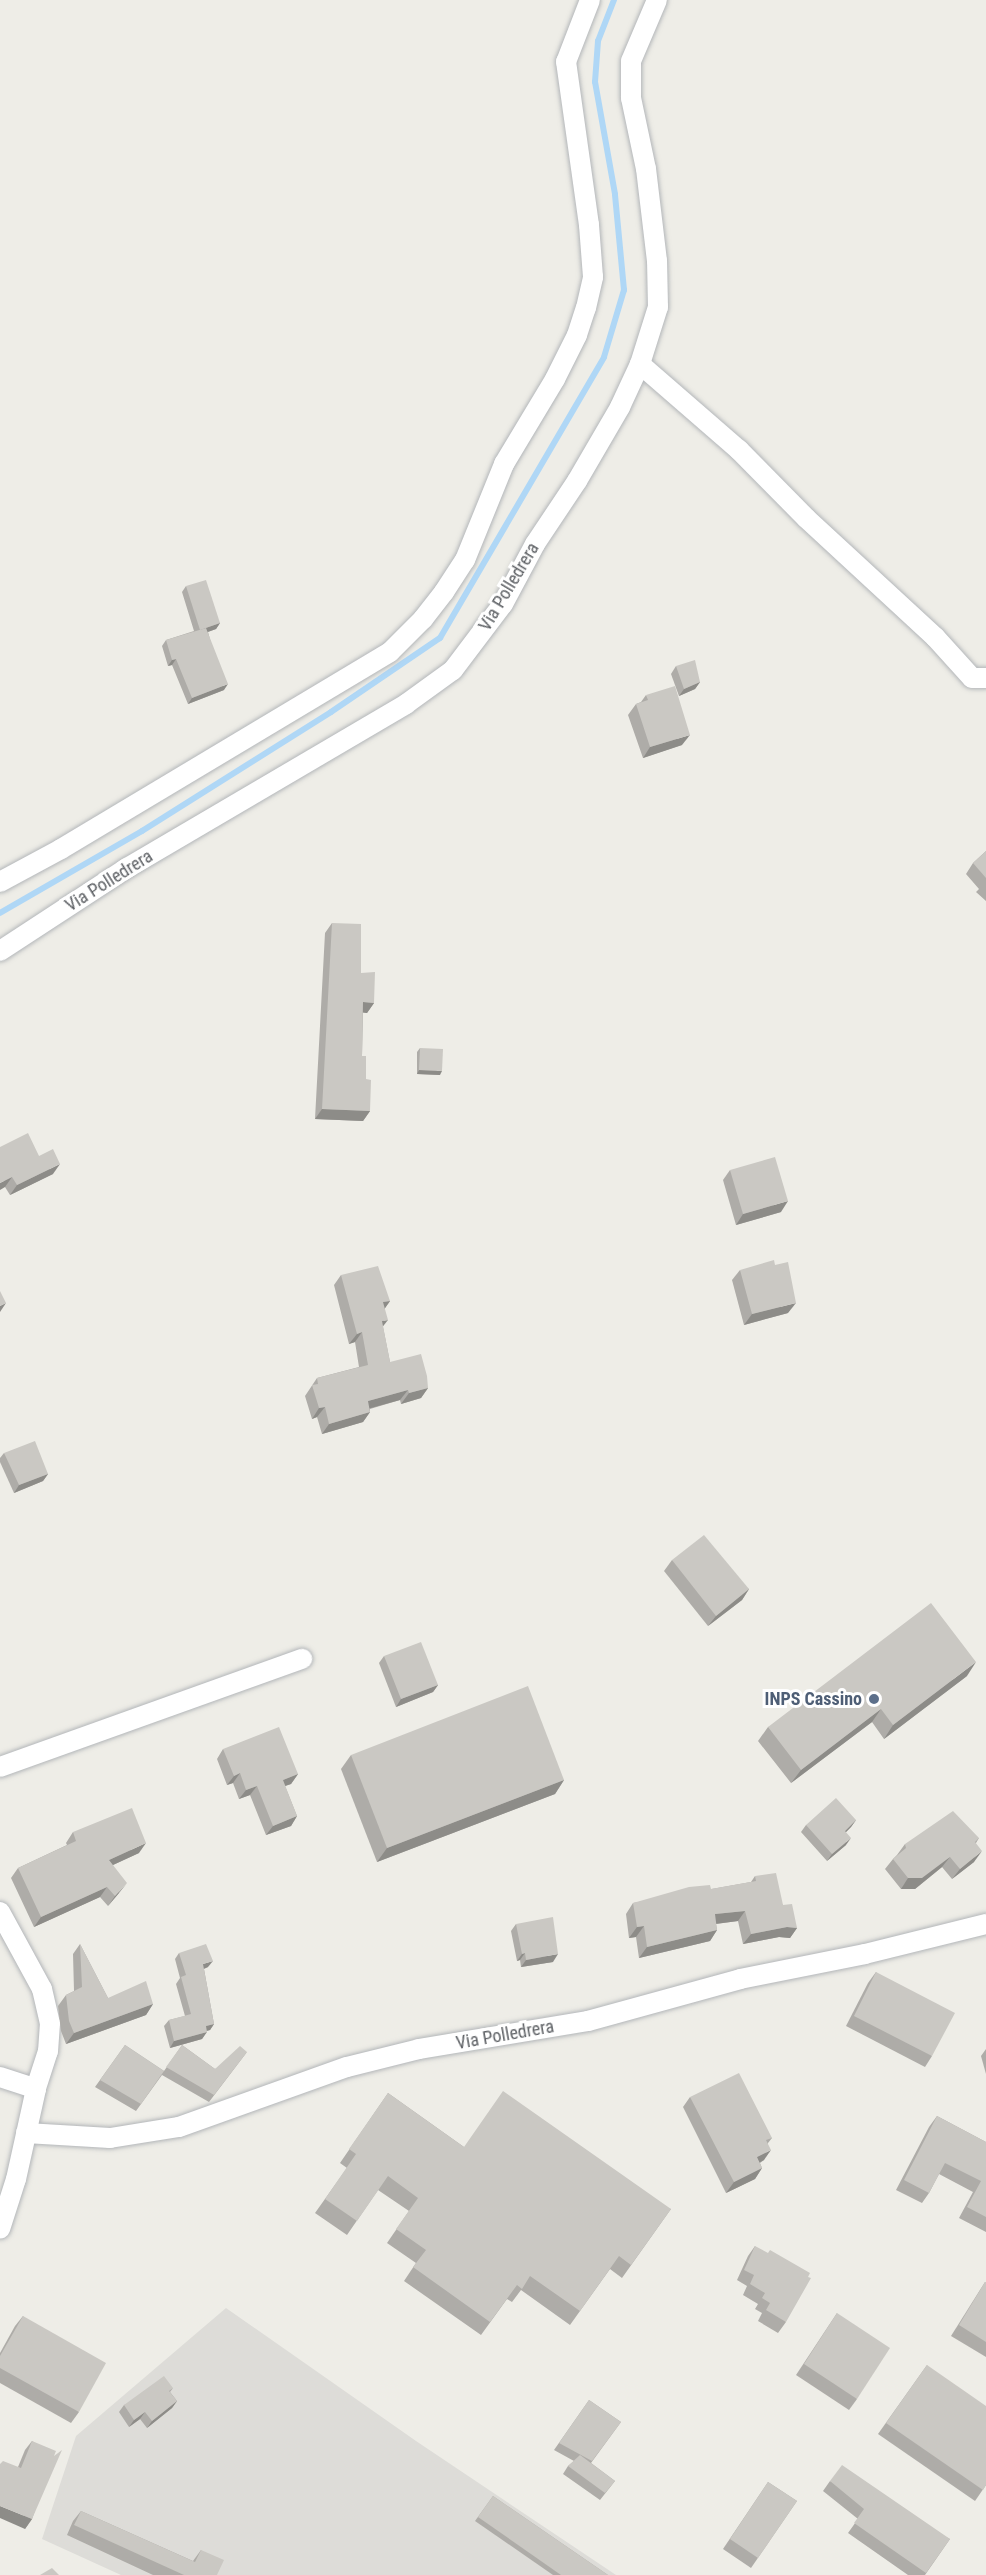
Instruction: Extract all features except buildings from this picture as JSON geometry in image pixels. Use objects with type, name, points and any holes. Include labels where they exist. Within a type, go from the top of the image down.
[{"type":"street","points":[[0,882],[62,849],[390,652],[423,619],[444,592],[465,560],[504,464],[555,379],[577,335],[586,308],[593,277],[590,236],[566,62],[590,0]]},
{"type":"street","name":"Via Polledrera","points":[[0,951],[127,868],[406,704],[453,670],[503,604],[535,544],[604,435],[640,364],[658,307],[657,261],[646,169],[631,98],[631,61],[657,0]]},
{"type":"street","points":[[640,364],[739,450],[935,637],[972,678],[986,678]]},
{"type":"street","points":[[0,1767],[302,1659]]},
{"type":"street","points":[[0,1912],[42,1989],[50,2023],[48,2051],[36,2089],[16,2180],[0,2229]]},
{"type":"street","name":"Via Polledrera","points":[[26,2133],[110,2138],[179,2127],[347,2067],[419,2049],[588,2021],[740,1979],[865,1954],[986,1923]]},
{"type":"street","points":[[0,2077],[36,2089]]},
{"type":"shaded area","points":[[226,2308],[416,2441],[616,2575],[121,2575],[42,2539],[76,2436]]},
{"type":"waterway","points":[[0,913],[142,831],[331,712],[440,638],[604,357],[624,290],[615,194],[595,82],[598,41],[614,0]]},
{"type":"place","name":"INPS Cassino","points":[[874,1699]]}]
